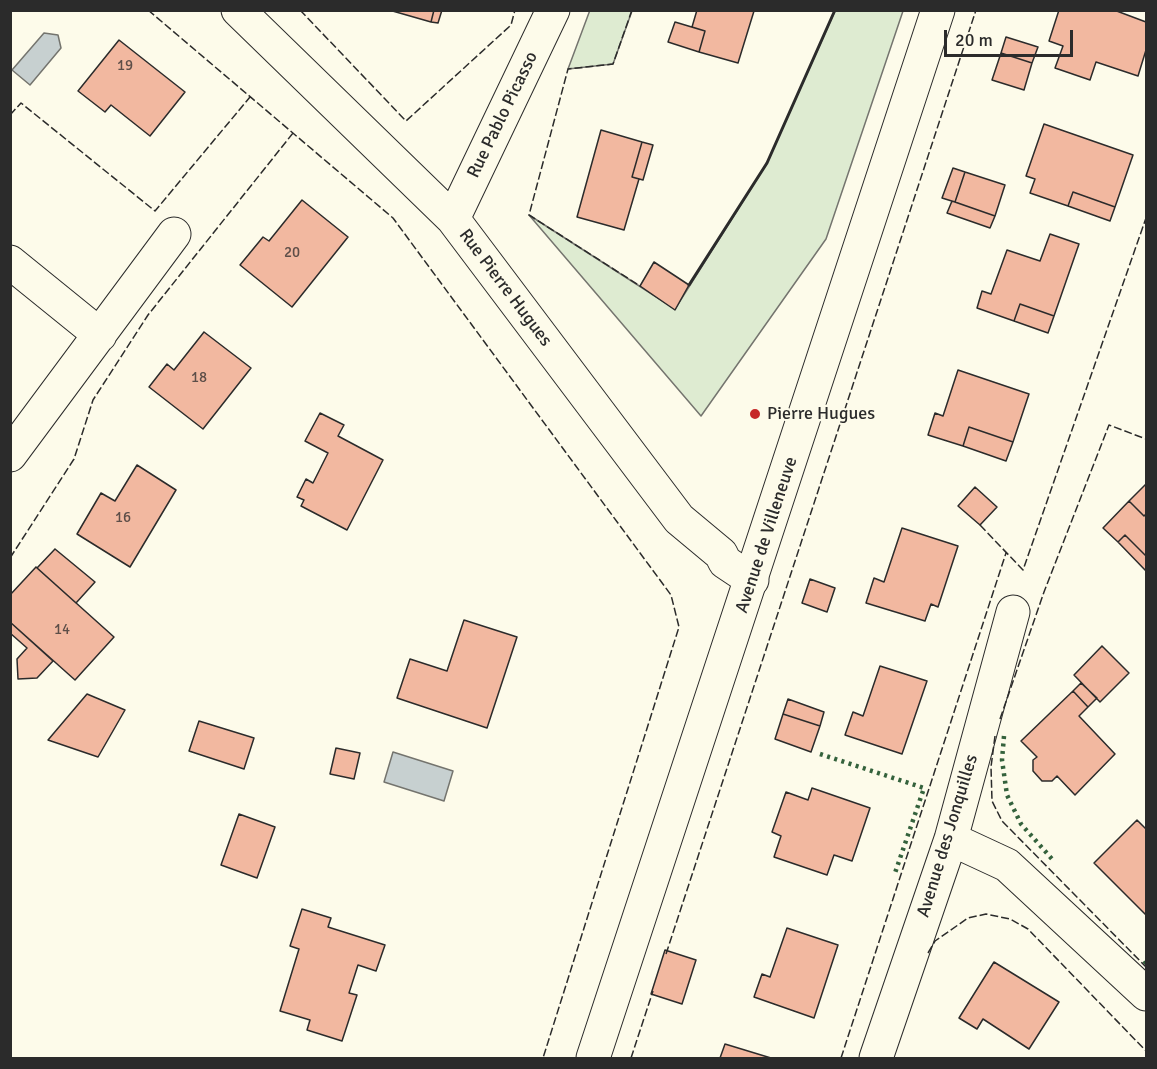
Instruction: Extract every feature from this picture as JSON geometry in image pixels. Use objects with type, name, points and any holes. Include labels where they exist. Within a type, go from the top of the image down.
[{"type":"street","name":"Rue Pierre Hugues","points":[[238,10],[453,219],[679,519],[721,554],[725,562],[752,580]]},
{"type":"street","name":"Rue Pablo Picasso","points":[[453,219],[553,10]]},
{"type":"street","name":"Avenue de Villeneuve","points":[[593,1059],[938,10]]},
{"type":"street","points":[[10,455],[174,234]]},
{"type":"street","points":[[10,262],[100,335]]},
{"type":"street","name":"Avenue des Jonquilles","points":[[876,1059],[951,839],[1012,612]]},
{"type":"street","points":[[951,839],[1007,865],[1146,994]]},
{"type":"green space","points":[[590,10],[632,11],[613,64],[568,69]]},
{"type":"green space","points":[[835,11],[903,11],[826,239],[701,416],[529,215],[675,309],[767,163]]},
{"type":"shaded area","points":[[44,33],[58,35],[61,48],[30,85],[12,70]]},
{"type":"shaded area","points":[[393,752],[453,771],[444,801],[384,782]]},
{"type":"building","points":[[389,10],[434,10],[431,22]]},
{"type":"building","points":[[434,10],[442,10],[438,23],[431,22]]},
{"type":"building","points":[[697,10],[754,11],[738,63],[699,52],[705,31],[692,27]]},
{"type":"building","points":[[1059,10],[1114,10],[1146,22],[1146,50],[1138,76],[1096,62],[1090,80],[1055,68],[1063,46],[1049,41]]},
{"type":"building","points":[[675,22],[705,31],[699,52],[668,42]]},
{"type":"building","points":[[1006,37],[1038,47],[1032,63],[1001,53]]},
{"type":"building","points":[[119,40],[185,92],[150,136],[111,105],[105,112],[78,91]]},
{"type":"building","points":[[1001,53],[1032,63],[1024,90],[992,80]]},
{"type":"building","points":[[1044,124],[1133,155],[1115,207],[1073,192],[1068,206],[1030,193],[1035,179],[1026,176]]},
{"type":"building","points":[[601,130],[642,142],[632,177],[639,179],[624,230],[577,217]]},
{"type":"building","points":[[642,142],[653,145],[643,180],[632,177]]},
{"type":"building","points":[[953,168],[965,172],[955,202],[942,198]]},
{"type":"building","points":[[965,172],[1005,185],[995,216],[955,202]]},
{"type":"building","points":[[1073,192],[1115,207],[1110,221],[1068,206]]},
{"type":"building","points":[[302,200],[348,237],[292,307],[240,265],[263,237],[269,241]]},
{"type":"building","points":[[952,201],[995,216],[990,228],[947,213]]},
{"type":"building","points":[[1050,234],[1079,244],[1054,316],[1020,304],[1014,321],[977,308],[982,291],[991,294],[1007,250],[1040,261]]},
{"type":"building","points":[[654,262],[689,285],[675,310],[640,286]]},
{"type":"building","points":[[1020,304],[1054,316],[1048,333],[1014,321]]},
{"type":"building","points":[[204,332],[251,368],[203,429],[149,387],[167,364],[174,370]]},
{"type":"building","points":[[958,370],[1029,394],[1013,442],[969,427],[963,446],[928,435],[935,413],[943,416]]},
{"type":"building","points":[[320,413],[344,425],[338,436],[383,460],[347,530],[301,506],[304,500],[297,497],[306,479],[313,483],[328,453],[305,441]]},
{"type":"building","points":[[969,427],[1013,442],[1006,461],[963,446]]},
{"type":"building","points":[[137,465],[176,490],[130,567],[77,534],[101,493],[115,501]]},
{"type":"building","points":[[1146,484],[1146,514],[1144,516],[1129,501]]},
{"type":"building","points":[[975,487],[997,507],[980,525],[958,506]]},
{"type":"building","points":[[1129,501],[1144,516],[1146,514],[1146,556],[1125,535],[1118,542],[1103,528]]},
{"type":"building","points":[[902,528],[958,546],[938,607],[931,604],[925,621],[866,603],[874,578],[884,582]]},
{"type":"building","points":[[1125,535],[1146,556],[1146,571],[1118,542]]},
{"type":"building","points":[[55,549],[95,582],[76,603],[37,568]]},
{"type":"building","points":[[36,567],[114,637],[75,680],[10,622],[10,595]]},
{"type":"building","points":[[810,579],[835,588],[827,612],[802,603]]},
{"type":"building","points":[[464,620],[517,637],[487,728],[397,698],[410,659],[447,671]]},
{"type":"building","points":[[10,622],[53,661],[37,678],[18,679],[17,659],[27,648],[10,633]]},
{"type":"building","points":[[1102,646],[1129,673],[1100,702],[1074,675]]},
{"type":"building","points":[[880,666],[927,681],[902,754],[845,735],[853,712],[863,716]]},
{"type":"building","points":[[1081,683],[1097,698],[1088,707],[1073,691]]},
{"type":"building","points":[[1073,691],[1088,707],[1079,716],[1115,754],[1075,795],[1057,776],[1052,781],[1042,781],[1033,771],[1033,760],[1037,757],[1021,741]]},
{"type":"building","points":[[87,694],[125,710],[98,757],[48,740]]},
{"type":"building","points":[[788,699],[824,712],[820,726],[783,714]]},
{"type":"building","points":[[783,714],[820,726],[811,752],[775,739]]},
{"type":"building","points":[[199,721],[254,738],[244,769],[189,751]]},
{"type":"building","points":[[336,748],[360,753],[354,779],[330,774]]},
{"type":"building","points":[[812,788],[870,808],[852,861],[834,855],[827,875],[774,857],[781,836],[772,832],[786,792],[808,800]]},
{"type":"building","points":[[239,814],[275,827],[257,878],[221,865]]},
{"type":"building","points":[[1137,820],[1146,829],[1146,915],[1094,863]]},
{"type":"building","points":[[302,909],[331,918],[328,927],[385,945],[376,971],[358,965],[349,993],[357,995],[342,1041],[307,1030],[310,1020],[280,1011],[299,949],[290,946]]},
{"type":"building","points":[[787,928],[838,945],[814,1018],[754,997],[762,974],[770,977]]},
{"type":"building","points":[[665,950],[696,960],[682,1004],[651,994]]},
{"type":"building","points":[[994,962],[1059,1002],[1029,1049],[983,1019],[977,1029],[959,1018]]},
{"type":"building","points":[[725,1044],[771,1058],[720,1058]]},
{"type":"hedge","points":[[1004,736],[1002,760],[1007,795],[1021,824],[1052,859]]},
{"type":"hedge","points":[[820,754],[924,788],[895,873]]},
{"type":"fence","points":[[148,10],[393,218],[671,595],[679,627],[543,1058]]},
{"type":"fence","points":[[300,10],[406,121],[511,25],[515,10]]},
{"type":"fence","points":[[632,10],[613,64],[568,69],[529,215],[640,286]]},
{"type":"fence","points":[[666,954],[976,10]]},
{"type":"fence","points":[[10,115],[21,103],[155,211],[250,97]]},
{"type":"fence","points":[[10,558],[74,459],[93,400],[148,315],[293,133]]},
{"type":"fence","points":[[980,525],[1023,570],[1146,218]]},
{"type":"fence","points":[[1000,719],[1044,592],[1109,425],[1146,439]]},
{"type":"fence","points":[[841,1058],[1006,553]]},
{"type":"fence","points":[[995,736],[991,767],[992,801],[1002,821],[1146,967]]},
{"type":"fence","points":[[928,953],[935,941],[968,918],[986,914],[1010,919],[1028,929],[1146,1051]]},
{"type":"fence","points":[[631,1058],[653,991]]},
{"type":"wall","points":[[689,285],[767,163],[835,10]]},
{"type":"place","name":"Pierre Hugues","points":[[755,414]]}]
